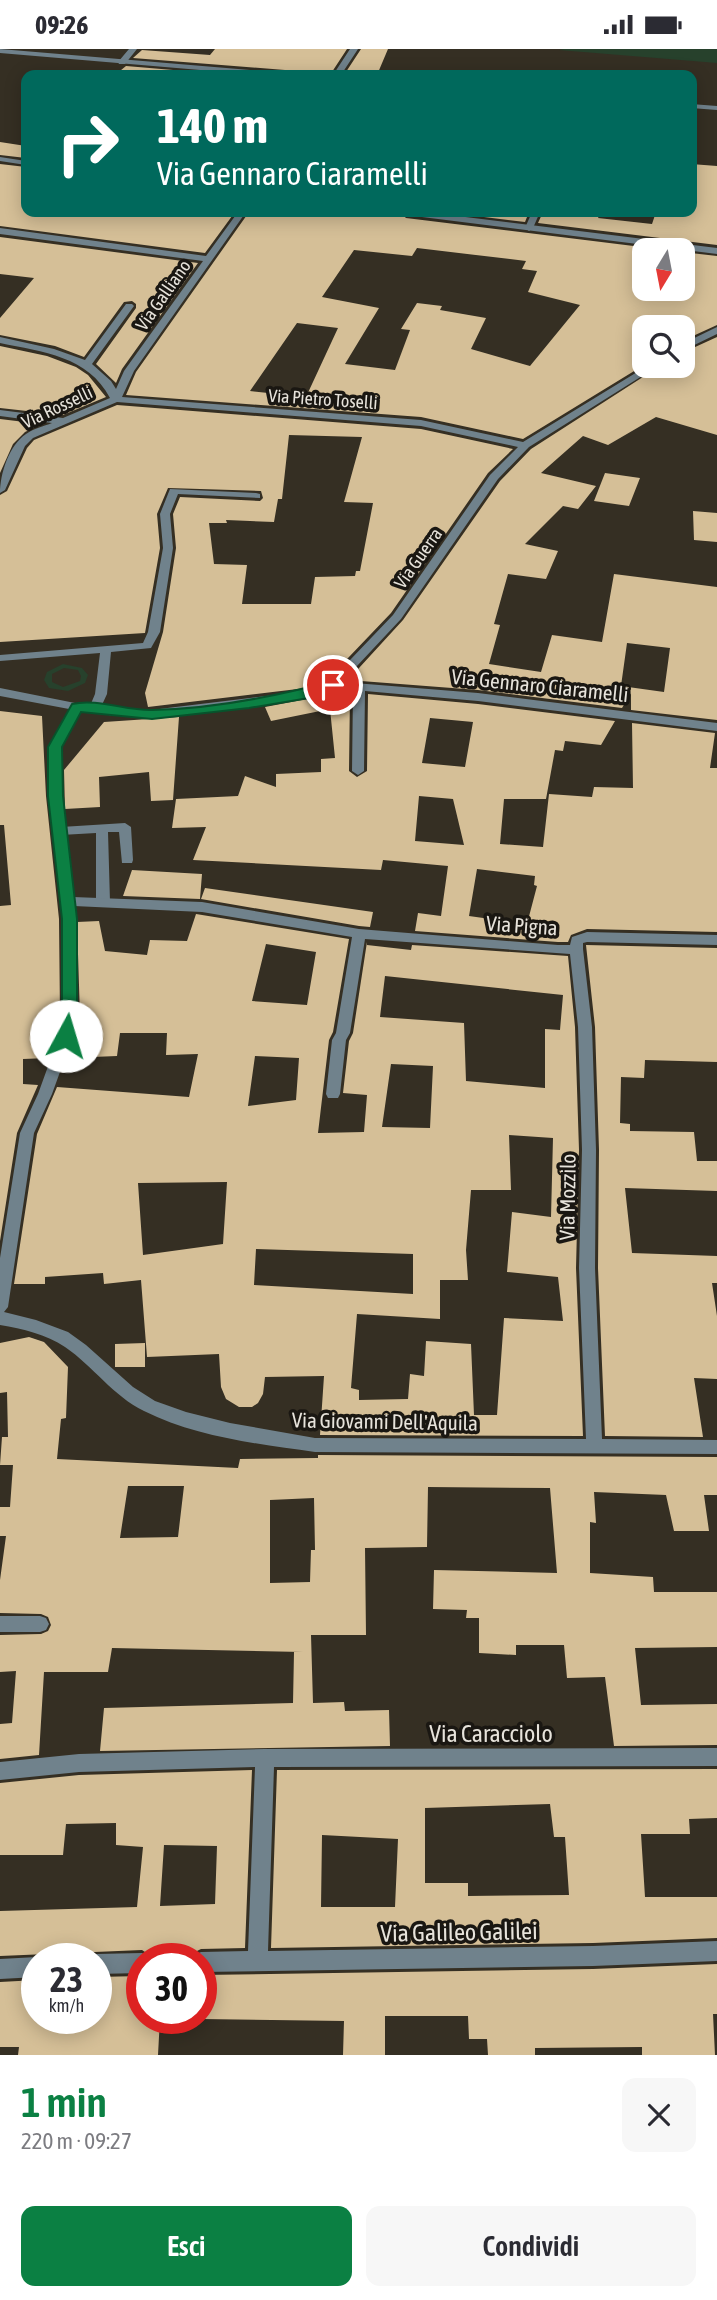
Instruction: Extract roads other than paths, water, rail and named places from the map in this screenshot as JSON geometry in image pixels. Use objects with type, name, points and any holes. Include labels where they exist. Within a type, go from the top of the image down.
[{"type":"street","points":[[122,62],[133,49]]},
{"type":"street","points":[[340,70],[354,49]]},
{"type":"street","points":[[0,51],[222,70]]},
{"type":"street","points":[[697,106],[717,108]]},
{"type":"street","points":[[0,159],[21,162]]},
{"type":"street","name":"Via Galliano","points":[[116,399],[129,371],[238,217]]},
{"type":"street","points":[[444,217],[717,251]]},
{"type":"street","points":[[529,228],[534,217]]},
{"type":"street","points":[[0,231],[208,259]]},
{"type":"street","points":[[87,364],[129,306]]},
{"type":"street","points":[[695,341],[717,330]]},
{"type":"street","points":[[0,340],[70,356],[87,364],[108,381],[116,399]]},
{"type":"street","name":"Via Guerra","points":[[333,685],[397,617],[494,477],[525,445],[634,378]]},
{"type":"street","name":"Via Rosselli","points":[[0,490],[20,445],[29,436],[116,399]]},
{"type":"street","name":"Via Pietro Toselli","points":[[116,399],[421,423],[525,445]]},
{"type":"street","points":[[0,413],[64,421]]},
{"type":"street","points":[[0,658],[147,646],[155,632],[168,548],[165,514],[174,491],[256,496]]},
{"type":"street","points":[[94,710],[100,694],[106,649]]},
{"type":"street","name":"Via Gennaro Ciaramelli","points":[[0,692],[94,710],[152,714],[309,694],[333,685],[542,704],[717,727]]},
{"type":"street","points":[[358,771],[359,688]]},
{"type":"street","points":[[0,1307],[27,1133],[45,1094],[66,1036],[69,1017],[68,901],[55,796],[55,747],[76,707]]},
{"type":"street","points":[[61,831],[125,827],[127,860]]},
{"type":"street","points":[[103,828],[103,902]]},
{"type":"street","name":"Via Pigna","points":[[68,901],[202,907],[359,934],[558,950],[576,949],[577,940],[587,937],[717,940]]},
{"type":"street","points":[[333,1094],[359,934]]},
{"type":"street","name":"Via Mozzilo","points":[[576,949],[585,1027],[589,1150],[587,1268],[594,1445]]},
{"type":"street","name":"Via Giovanni Dell'Aquila","points":[[0,1318],[30,1323],[70,1342],[126,1392],[150,1406],[180,1417],[278,1440],[315,1445],[717,1447]]},
{"type":"street","points":[[0,1624],[40,1624]]},
{"type":"street","name":"Via Caracciolo","points":[[0,1770],[79,1763],[264,1758],[717,1757]]},
{"type":"street","points":[[258,1961],[264,1758]]},
{"type":"street","name":"Via Galileo Galilei","points":[[217,1962],[717,1951]]},
{"type":"street","points":[[0,1969],[21,1968]]}]
